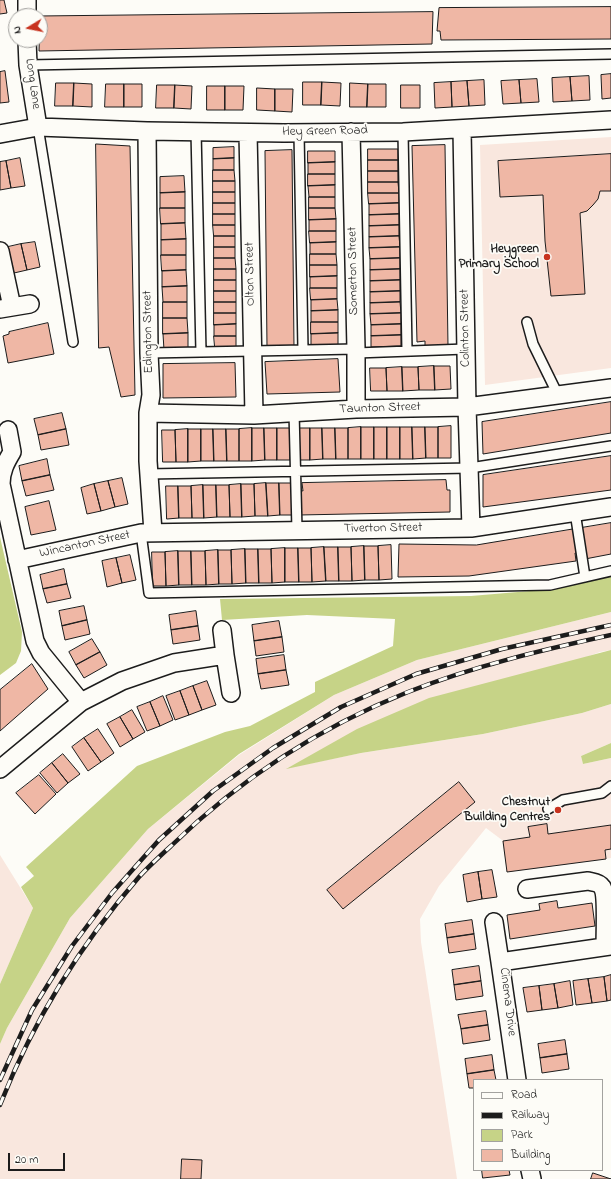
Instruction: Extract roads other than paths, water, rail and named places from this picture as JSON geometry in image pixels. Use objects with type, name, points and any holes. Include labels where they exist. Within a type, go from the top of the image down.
[{"type":"street","name":"Long Lane","points":[[27,48],[28,65],[38,127]]},
{"type":"street","name":"Hey Green Road","points":[[0,134],[38,127],[147,131],[299,133],[403,132],[611,120]]},
{"type":"street","name":"Colinton Street","points":[[462,129],[467,407],[471,528]]},
{"type":"street","name":"Edington Street","points":[[147,131],[149,353],[151,395],[148,413],[147,532]]},
{"type":"street","name":"Olton Street","points":[[248,132],[254,414]]},
{"type":"street","name":"Somerton Street","points":[[351,132],[356,409]]},
{"type":"street","points":[[0,251],[6,308],[30,304]]},
{"type":"street","name":"Taunton Street","points":[[148,413],[254,414],[356,409],[467,407],[611,388]]},
{"type":"street","points":[[8,430],[12,452],[1,475],[1,484],[35,641],[41,654],[81,702]]},
{"type":"street","name":"Tiverton Street","points":[[147,532],[471,528],[611,506]]},
{"type":"street","name":"Wincanton Street","points":[[17,560],[147,532]]},
{"type":"street","points":[[222,630],[231,693]]},
{"type":"street","points":[[0,769],[81,702],[122,681],[174,664],[225,655]]},
{"type":"street","points":[[527,889],[588,881],[596,882],[602,886],[608,946]]},
{"type":"street","points":[[494,922],[500,962]]},
{"type":"street","name":"Cinema Drive","points":[[517,1079],[500,962],[608,946]]},
{"type":"lane","points":[[28,65],[611,54]]},
{"type":"lane","points":[[38,127],[73,342]]},
{"type":"lane","points":[[196,131],[201,352]]},
{"type":"lane","points":[[403,132],[407,351]]},
{"type":"lane","points":[[299,133],[303,350]]},
{"type":"lane","points":[[526,322],[533,344],[558,395]]},
{"type":"lane","points":[[149,353],[303,350],[407,351],[466,349]]},
{"type":"lane","points":[[294,412],[297,530]]},
{"type":"lane","points":[[148,474],[470,468],[611,446]]},
{"type":"lane","points":[[575,512],[585,577]]},
{"type":"lane","points":[[147,532],[149,593],[550,585],[611,571]]},
{"type":"lane","points":[[548,809],[563,800],[602,793],[611,786]]},
{"type":"railway","points":[[0,1080],[32,1010],[72,946],[112,893],[159,840],[213,791],[273,748],[341,707],[416,674],[502,649],[611,625]]},
{"type":"railway","points":[[0,1105],[27,1044],[43,1014],[60,985],[97,930],[139,877],[197,822],[224,799],[282,757],[312,739],[375,706],[408,692],[483,666],[611,635]]},
{"type":"place","name":"Heygreen Primary School","points":[[547,257]]},
{"type":"place","name":"Chestnut Building Centres","points":[[558,810]]}]
